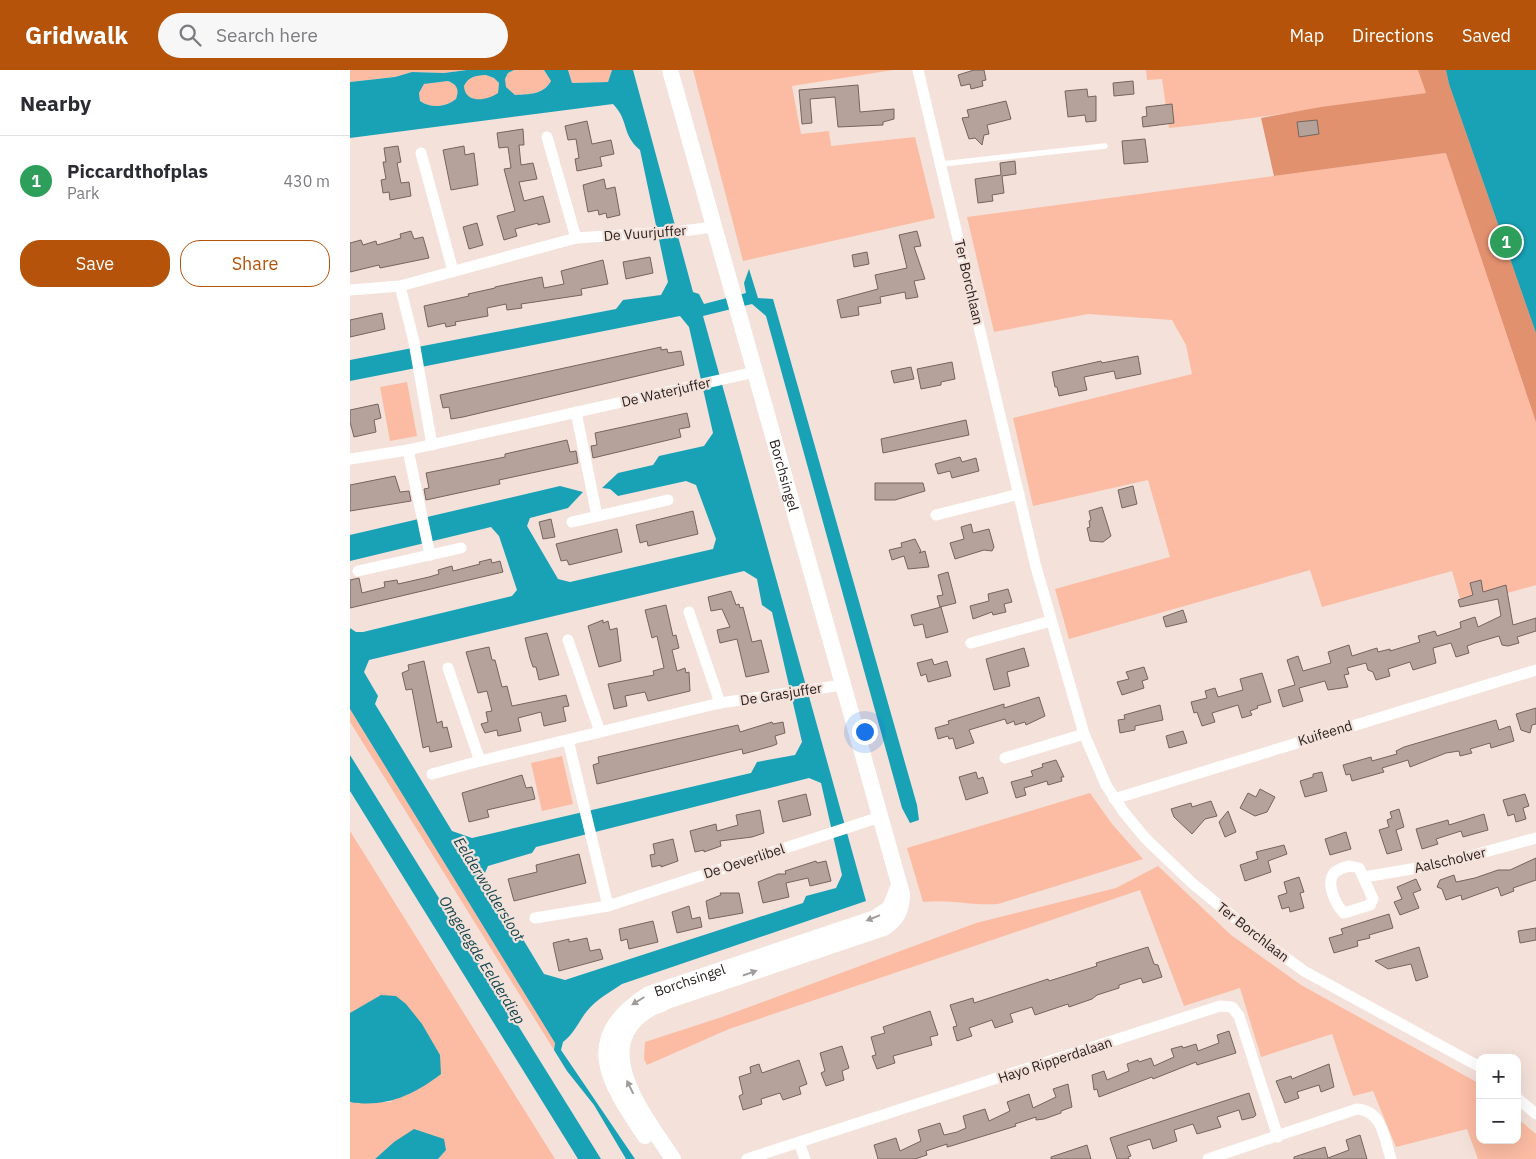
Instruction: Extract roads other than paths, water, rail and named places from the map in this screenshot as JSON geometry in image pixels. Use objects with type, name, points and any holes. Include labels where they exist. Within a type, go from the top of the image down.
[{"type":"main road","name":"Borchsingel","points":[[670,70],[902,894],[902,906],[898,915],[884,928],[666,1001],[645,1012],[630,1026],[623,1039],[620,1056],[621,1066],[638,1104],[673,1159]]},
{"type":"main road","name":"Borchsingel","points":[[661,1159],[630,1114],[612,1082],[607,1068],[606,1048],[610,1034],[628,1007],[649,994],[876,918],[890,908],[898,881]]},
{"type":"street","name":"Ter Borchlaan","points":[[918,70],[1051,621],[1084,734],[1098,770],[1114,798],[1145,838],[1192,884],[1265,942],[1304,970],[1476,1065]]},
{"type":"street","points":[[547,137],[576,238]]},
{"type":"street","points":[[421,153],[453,271]]},
{"type":"street","name":"De Vuurjuffer","points":[[350,290],[400,286],[576,238],[682,232],[714,227]]},
{"type":"street","points":[[400,286],[414,342],[432,445]]},
{"type":"street","name":"De Waterjuffer","points":[[350,459],[432,445],[755,372]]},
{"type":"street","points":[[576,412],[597,516]]},
{"type":"street","points":[[408,450],[429,550]]},
{"type":"street","points":[[936,515],[1019,494]]},
{"type":"street","points":[[572,522],[668,500]]},
{"type":"street","points":[[358,571],[429,550],[461,548]]},
{"type":"street","name":"De Grasjuffer","points":[[689,612],[720,703]]},
{"type":"street","points":[[971,643],[1051,621]]},
{"type":"street","points":[[568,640],[600,732]]},
{"type":"street","points":[[448,668],[480,761]]},
{"type":"street","name":"Kuifeend","points":[[1114,798],[1536,670]]},
{"type":"street","name":"De Grasjuffer","points":[[432,774],[720,703],[843,685]]},
{"type":"street","points":[[1005,758],[1084,734]]},
{"type":"street","points":[[568,740],[608,906]]},
{"type":"street","name":"De Oeverlibel","points":[[535,918],[608,906],[826,833],[880,817]]},
{"type":"street","name":"Aalscholver","points":[[1364,877],[1441,864],[1536,838]]},
{"type":"street","name":"Hayo Ripperdalaan","points":[[747,1159],[1220,1006],[1232,1007],[1239,1016],[1278,1137]]},
{"type":"street","points":[[1518,1099],[1536,1114]]},
{"type":"street","points":[[1208,1159],[1357,1109],[1369,1110],[1377,1117],[1391,1159]]},
{"type":"street","points":[[800,1142],[805,1159]]},
{"type":"lane","points":[[942,164],[1106,146]]},
{"type":"water","name":"Eelderwoldersloot","points":[[467,70],[514,70],[508,73],[505,79],[506,87],[515,95],[535,93],[548,86],[551,81],[544,70],[568,70],[572,83],[608,82],[612,70],[633,70],[693,292],[699,294],[704,304],[746,293],[744,283],[749,269],[758,298],[773,299],[917,805],[919,820],[910,823],[902,808],[766,316],[752,304],[703,316],[866,901],[622,984],[599,999],[587,1011],[563,1042],[561,1050],[635,1159],[626,1159],[594,1105],[567,1071],[554,1050],[555,1043],[350,709],[350,628],[356,632],[363,632],[512,596],[517,590],[499,536],[491,527],[350,561],[350,535],[560,486],[583,492],[568,508],[530,518],[527,526],[558,579],[570,582],[713,549],[716,539],[696,485],[686,481],[618,496],[610,489],[602,488],[618,473],[653,465],[659,456],[704,446],[713,433],[689,327],[680,316],[350,381],[350,360],[616,309],[623,300],[661,295],[668,282],[640,150],[630,139],[622,117],[613,104],[350,138],[350,82],[395,77],[412,72],[444,73]],"holes":[[[486,75],[494,78],[499,83],[498,93],[483,99],[468,96],[464,86],[470,78]],[[448,81],[457,88],[456,99],[448,104],[438,106],[424,104],[420,101],[419,93],[424,84]],[[744,571],[757,579],[762,605],[772,612],[802,742],[795,755],[757,762],[751,773],[472,838],[452,831],[375,704],[378,696],[364,672],[369,660]],[[809,778],[821,783],[842,875],[836,888],[806,896],[803,903],[565,980],[544,974],[484,875],[488,866],[532,853],[536,847]]]},
{"type":"water","points":[[1446,70],[1536,70],[1536,333],[1449,84]]},
{"type":"water","points":[[350,755],[601,1159],[578,1159],[350,791]]},
{"type":"water","points":[[381,995],[396,996],[406,1004],[422,1024],[440,1055],[441,1074],[410,1094],[399,1098],[375,1103],[350,1102],[350,1013]]},
{"type":"water","points":[[414,1129],[444,1139],[446,1150],[438,1159],[375,1159],[394,1142]]},
{"type":"place","name":"Piccardthofplas","points":[[1506,242]]},
{"type":"water label","name":"Omgelegde Eelderdiep","points":[[482,960]]}]
